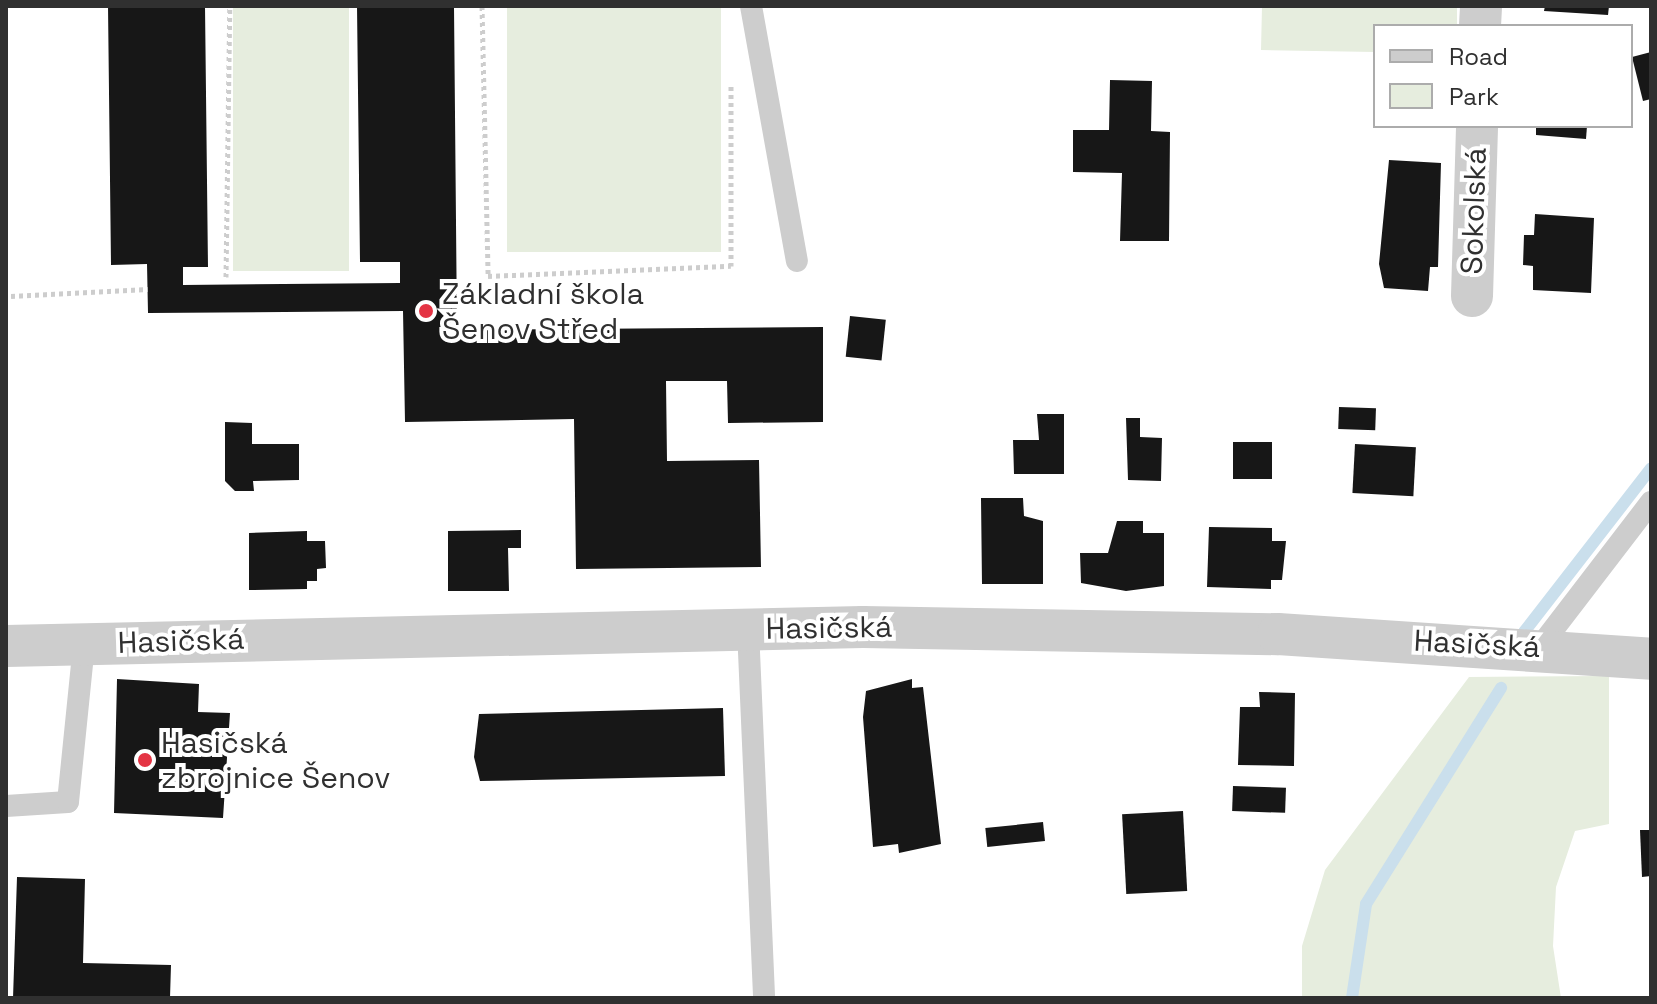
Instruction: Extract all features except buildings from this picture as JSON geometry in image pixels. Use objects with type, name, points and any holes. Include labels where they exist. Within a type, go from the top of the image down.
[{"type":"street","name":"Sokolská","points":[[1472,296],[1477,128]]},
{"type":"street","name":"Hasičská","points":[[6,646],[748,629],[1278,634],[1539,648],[1651,659]]},
{"type":"lane","points":[[751,6],[797,261]]},
{"type":"lane","points":[[1539,648],[1651,502]]},
{"type":"lane","points":[[748,629],[764,998]]},
{"type":"lane","points":[[6,806],[68,802],[84,644]]},
{"type":"path","points":[[226,277],[230,6]]},
{"type":"path","points":[[482,6],[488,276],[731,266],[731,67]]},
{"type":"path","points":[[11,296],[148,289]]},
{"type":"green space","points":[[233,6],[349,6],[349,271],[233,271]]},
{"type":"green space","points":[[507,6],[721,6],[721,252],[507,252]]},
{"type":"green space","points":[[1262,6],[1457,6],[1457,24],[1373,24],[1373,52],[1261,50]]},
{"type":"green space","points":[[1609,676],[1609,824],[1575,831],[1556,887],[1553,946],[1561,998],[1302,998],[1302,946],[1325,870],[1469,677]]},
{"type":"waterway","points":[[1524,632],[1651,468]]},
{"type":"waterway","points":[[1352,998],[1366,904],[1501,688]]},
{"type":"place","name":"Základní škola Šenov Střed","points":[[426,311]]},
{"type":"place","name":"Hasičská zbrojnice Šenov","points":[[145,760]]}]
